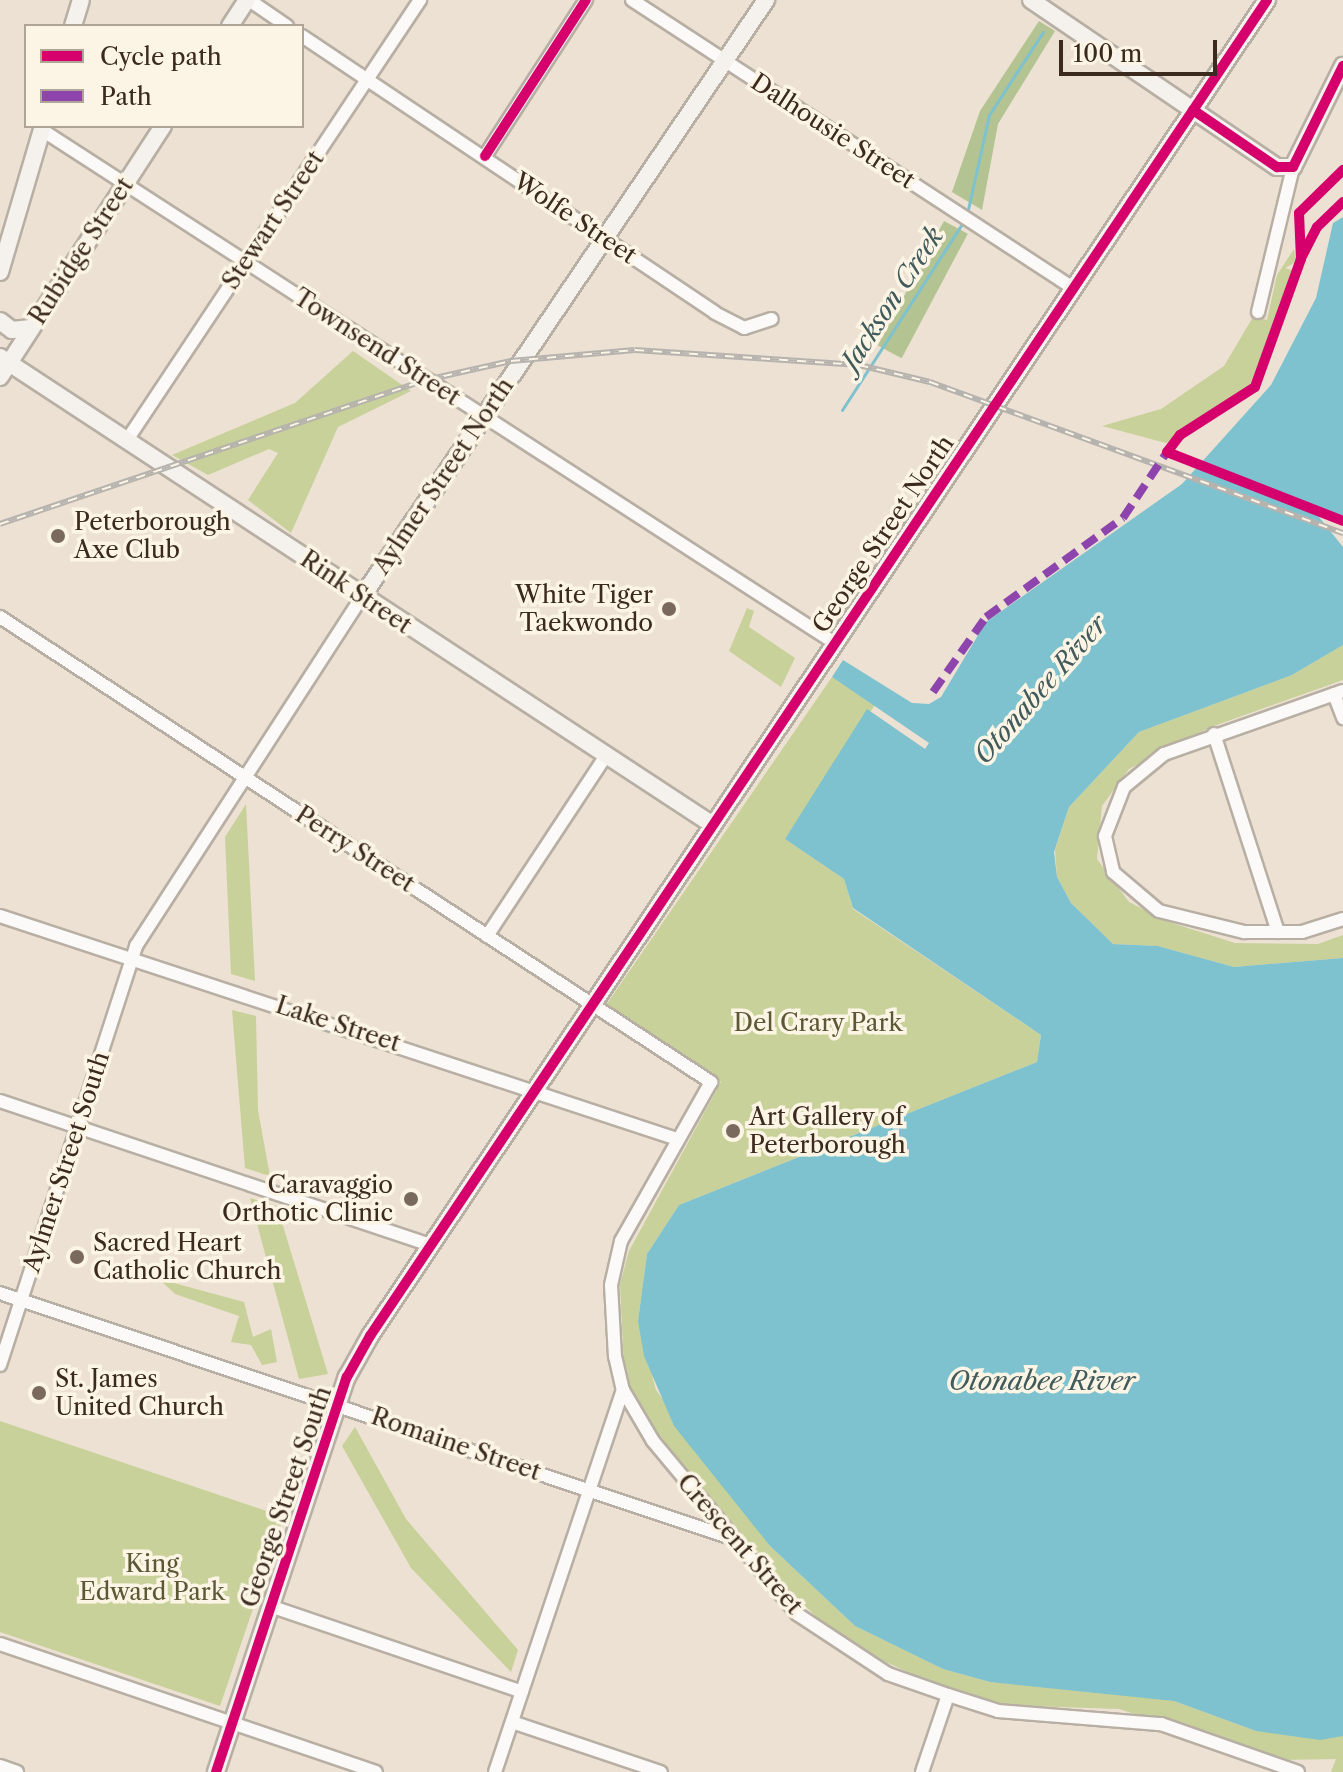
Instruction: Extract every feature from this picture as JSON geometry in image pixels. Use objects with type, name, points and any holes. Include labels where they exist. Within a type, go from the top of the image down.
[{"type":"main road","points":[[74,24],[81,0]]},
{"type":"main road","points":[[231,24],[248,0]]},
{"type":"main road","name":"Aylmer Street North","points":[[362,597],[766,0]]},
{"type":"main road","points":[[1031,0],[1277,167],[1293,167],[1343,66]]},
{"type":"main road","name":"George Street North","points":[[534,1092],[833,642],[1175,141],[1267,0]]},
{"type":"main road","points":[[1175,141],[1197,123],[1214,124]]},
{"type":"main road","points":[[0,272],[42,128]]},
{"type":"main road","name":"Rubidge Street","points":[[3,366],[162,128]]},
{"type":"main road","points":[[0,321],[12,330],[31,328]]},
{"type":"main road","name":"Rink Street","points":[[3,366],[127,440],[605,757],[713,825]]},
{"type":"main road","name":"George Street South","points":[[216,1772],[338,1405],[370,1336],[534,1092]]},
{"type":"street","points":[[248,0],[284,24]]},
{"type":"street","name":"Stewart Street","points":[[127,440],[420,0]]},
{"type":"street","points":[[485,156],[586,0]]},
{"type":"street","name":"Dalhousie Street","points":[[632,0],[1073,288]]},
{"type":"street","name":"Wolfe Street","points":[[304,37],[744,328],[772,319]]},
{"type":"street","name":"Townsend Street","points":[[42,128],[482,417],[833,642]]},
{"type":"street","points":[[1258,312],[1293,167]]},
{"type":"street","name":"Aylmer Street North","points":[[132,959],[244,775],[362,597]]},
{"type":"street","points":[[0,636],[4,620]]},
{"type":"street","name":"Perry Street","points":[[4,620],[711,1082]]},
{"type":"street","points":[[1343,718],[1339,693],[1214,734],[1164,754],[1124,787],[1107,817],[1108,860],[1130,892],[1159,911],[1244,932],[1278,932],[1343,919]]},
{"type":"street","points":[[1214,734],[1278,932]]},
{"type":"street","points":[[487,936],[605,757]]},
{"type":"street","name":"Lake Street","points":[[0,916],[674,1138]]},
{"type":"street","name":"Aylmer Street South","points":[[0,1365],[132,959]]},
{"type":"street","name":"Crescent Street","points":[[711,1082],[674,1138],[621,1241],[611,1285],[623,1390],[728,1537],[819,1630],[888,1674],[998,1711],[1161,1724],[1298,1772]]},
{"type":"street","points":[[0,1101],[430,1245]]},
{"type":"street","name":"Romaine Street","points":[[0,1293],[728,1537]]},
{"type":"street","points":[[495,1772],[623,1390]]},
{"type":"street","points":[[270,1606],[522,1692]]},
{"type":"street","points":[[0,1644],[232,1722],[357,1769],[376,1772]]},
{"type":"street","points":[[922,1772],[948,1695]]},
{"type":"street","points":[[512,1722],[661,1772]]},
{"type":"street","points":[[0,1766],[17,1772]]},
{"type":"green space","points":[[1039,21],[1055,31],[998,124],[982,210],[952,192],[980,111]]},
{"type":"green space","points":[[944,221],[968,234],[902,358],[878,345]]},
{"type":"green space","points":[[1294,249],[1296,262],[1285,268],[1295,271],[1292,286],[1247,391],[1166,443],[1102,426],[1161,409],[1224,366],[1253,317],[1267,320],[1277,275]]},
{"type":"green space","points":[[353,351],[411,391],[338,427],[291,533],[248,500],[278,453],[269,449],[208,475],[172,455],[295,403]]},
{"type":"green space","points":[[747,608],[754,611],[749,627],[795,658],[781,687],[729,651]]},
{"type":"green space","points":[[1343,645],[1343,680],[1211,727],[1129,769],[1102,806],[1097,859],[1129,902],[1169,922],[1235,943],[1318,944],[1343,935],[1343,958],[1234,967],[1158,946],[1113,944],[1071,903],[1057,877],[1055,850],[1069,807],[1139,732],[1292,675]]},
{"type":"green space","name":"Del Crary Park","points":[[832,677],[875,705],[785,839],[844,879],[853,909],[1041,1035],[1037,1062],[679,1205],[647,1254],[638,1321],[656,1390],[770,1546],[855,1626],[943,1669],[990,1682],[1127,1693],[1174,1701],[1256,1731],[1343,1736],[1343,1772],[1331,1772],[1336,1759],[1279,1760],[1119,1709],[1002,1705],[954,1693],[846,1644],[765,1569],[632,1400],[624,1370],[620,1284],[629,1251],[721,1082],[606,1005]]},
{"type":"green space","points":[[246,804],[255,981],[231,974],[225,837]]},
{"type":"green space","points":[[232,1010],[256,1016],[258,1110],[270,1176],[245,1168]]},
{"type":"green space","points":[[250,1198],[277,1206],[328,1374],[299,1379]]},
{"type":"green space","points":[[159,1279],[244,1302],[253,1337],[271,1329],[277,1362],[262,1365],[251,1345],[231,1342],[239,1316],[175,1294]]},
{"type":"green space","name":"King Edward Park","points":[[0,1421],[284,1517],[220,1706],[0,1632]]},
{"type":"green space","points":[[355,1427],[406,1519],[518,1650],[511,1672],[411,1568],[342,1446]]},
{"type":"water","name":"Otonabee River","points":[[1343,217],[1343,515],[1319,517],[1343,547],[1343,645],[1292,675],[1139,732],[1069,807],[1054,852],[1057,877],[1071,903],[1113,944],[1158,946],[1234,967],[1343,958],[1343,1736],[1320,1740],[1256,1731],[1174,1701],[990,1682],[943,1669],[855,1626],[770,1546],[674,1426],[644,1356],[638,1321],[647,1254],[679,1205],[1037,1062],[1041,1035],[853,908],[844,879],[785,839],[867,709],[925,749],[929,743],[832,677],[843,660],[912,703],[929,704],[941,697],[986,622],[1182,484],[1271,385],[1316,298],[1333,223]]},
{"type":"waterway","name":"Jackson Creek","points":[[967,214],[989,115],[1043,32]]},
{"type":"waterway","name":"Jackson Creek","points":[[842,410],[964,221]]},
{"type":"railway","points":[[0,524],[426,380],[511,361],[635,350],[859,365],[930,382],[1343,533]]},
{"type":"marked path","points":[[933,692],[986,617],[1123,518],[1167,452]]},
{"type":"cycle path","points":[[485,156],[586,0]]},
{"type":"cycle path","points":[[216,1772],[347,1377],[370,1336],[1267,0]]},
{"type":"cycle path","points":[[1193,110],[1277,167],[1293,167],[1343,66]]},
{"type":"cycle path","points":[[1301,259],[1299,213],[1343,170]]},
{"type":"cycle path","points":[[1343,202],[1317,227],[1301,259],[1255,387],[1180,435],[1167,452],[1343,521]]},
{"type":"place","name":"Peterborough Axe Club","points":[[58,536]]},
{"type":"place","name":"White Tiger Taekwondo","points":[[669,609]]},
{"type":"place","name":"Art Gallery of Peterborough","points":[[733,1131]]},
{"type":"place","name":"Caravaggio Orthotic Clinic","points":[[411,1199]]},
{"type":"place","name":"Sacred Heart Catholic Church","points":[[77,1257]]},
{"type":"place","name":"St. James United Church","points":[[39,1393]]}]
